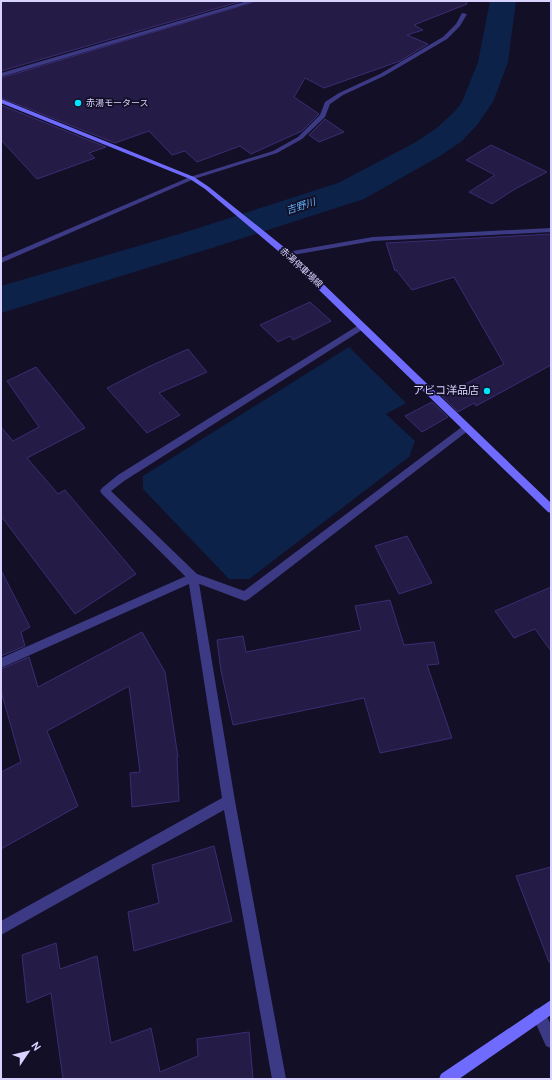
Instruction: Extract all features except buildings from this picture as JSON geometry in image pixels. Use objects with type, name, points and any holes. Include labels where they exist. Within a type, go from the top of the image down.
[{"type":"main road","name":"赤湯停車場線","points":[[1,101],[192,178],[207,188],[287,254],[551,509]]},
{"type":"main road","points":[[446,1079],[551,1007]]},
{"type":"street","points":[[233,1],[239,5]]},
{"type":"street","points":[[1,74],[253,1]]},
{"type":"street","points":[[1,261],[192,178],[275,152],[300,138],[323,116],[327,103],[341,94],[382,75],[445,38],[458,26],[464,14]]},
{"type":"street","points":[[287,254],[373,239],[551,230]]},
{"type":"street","points":[[362,326],[121,478],[105,491],[193,577],[245,596],[466,428]]},
{"type":"street","points":[[1,663],[193,577]]},
{"type":"street","points":[[193,577],[229,801],[279,1079]]},
{"type":"street","points":[[1,928],[229,801]]},
{"type":"street","points":[[539,1015],[551,1041]]},
{"type":"water","points":[[349,347],[406,403],[386,414],[415,441],[409,457],[249,579],[229,579],[143,489],[143,476]]},
{"type":"waterway","name":"吉野川","points":[[1,300],[199,240],[351,191],[428,149],[450,134],[466,118],[477,102],[493,62],[503,1]]},
{"type":"place","name":"赤湯モータース","points":[[78,103]]},
{"type":"place","name":"アビコ洋品店","points":[[487,391]]}]
